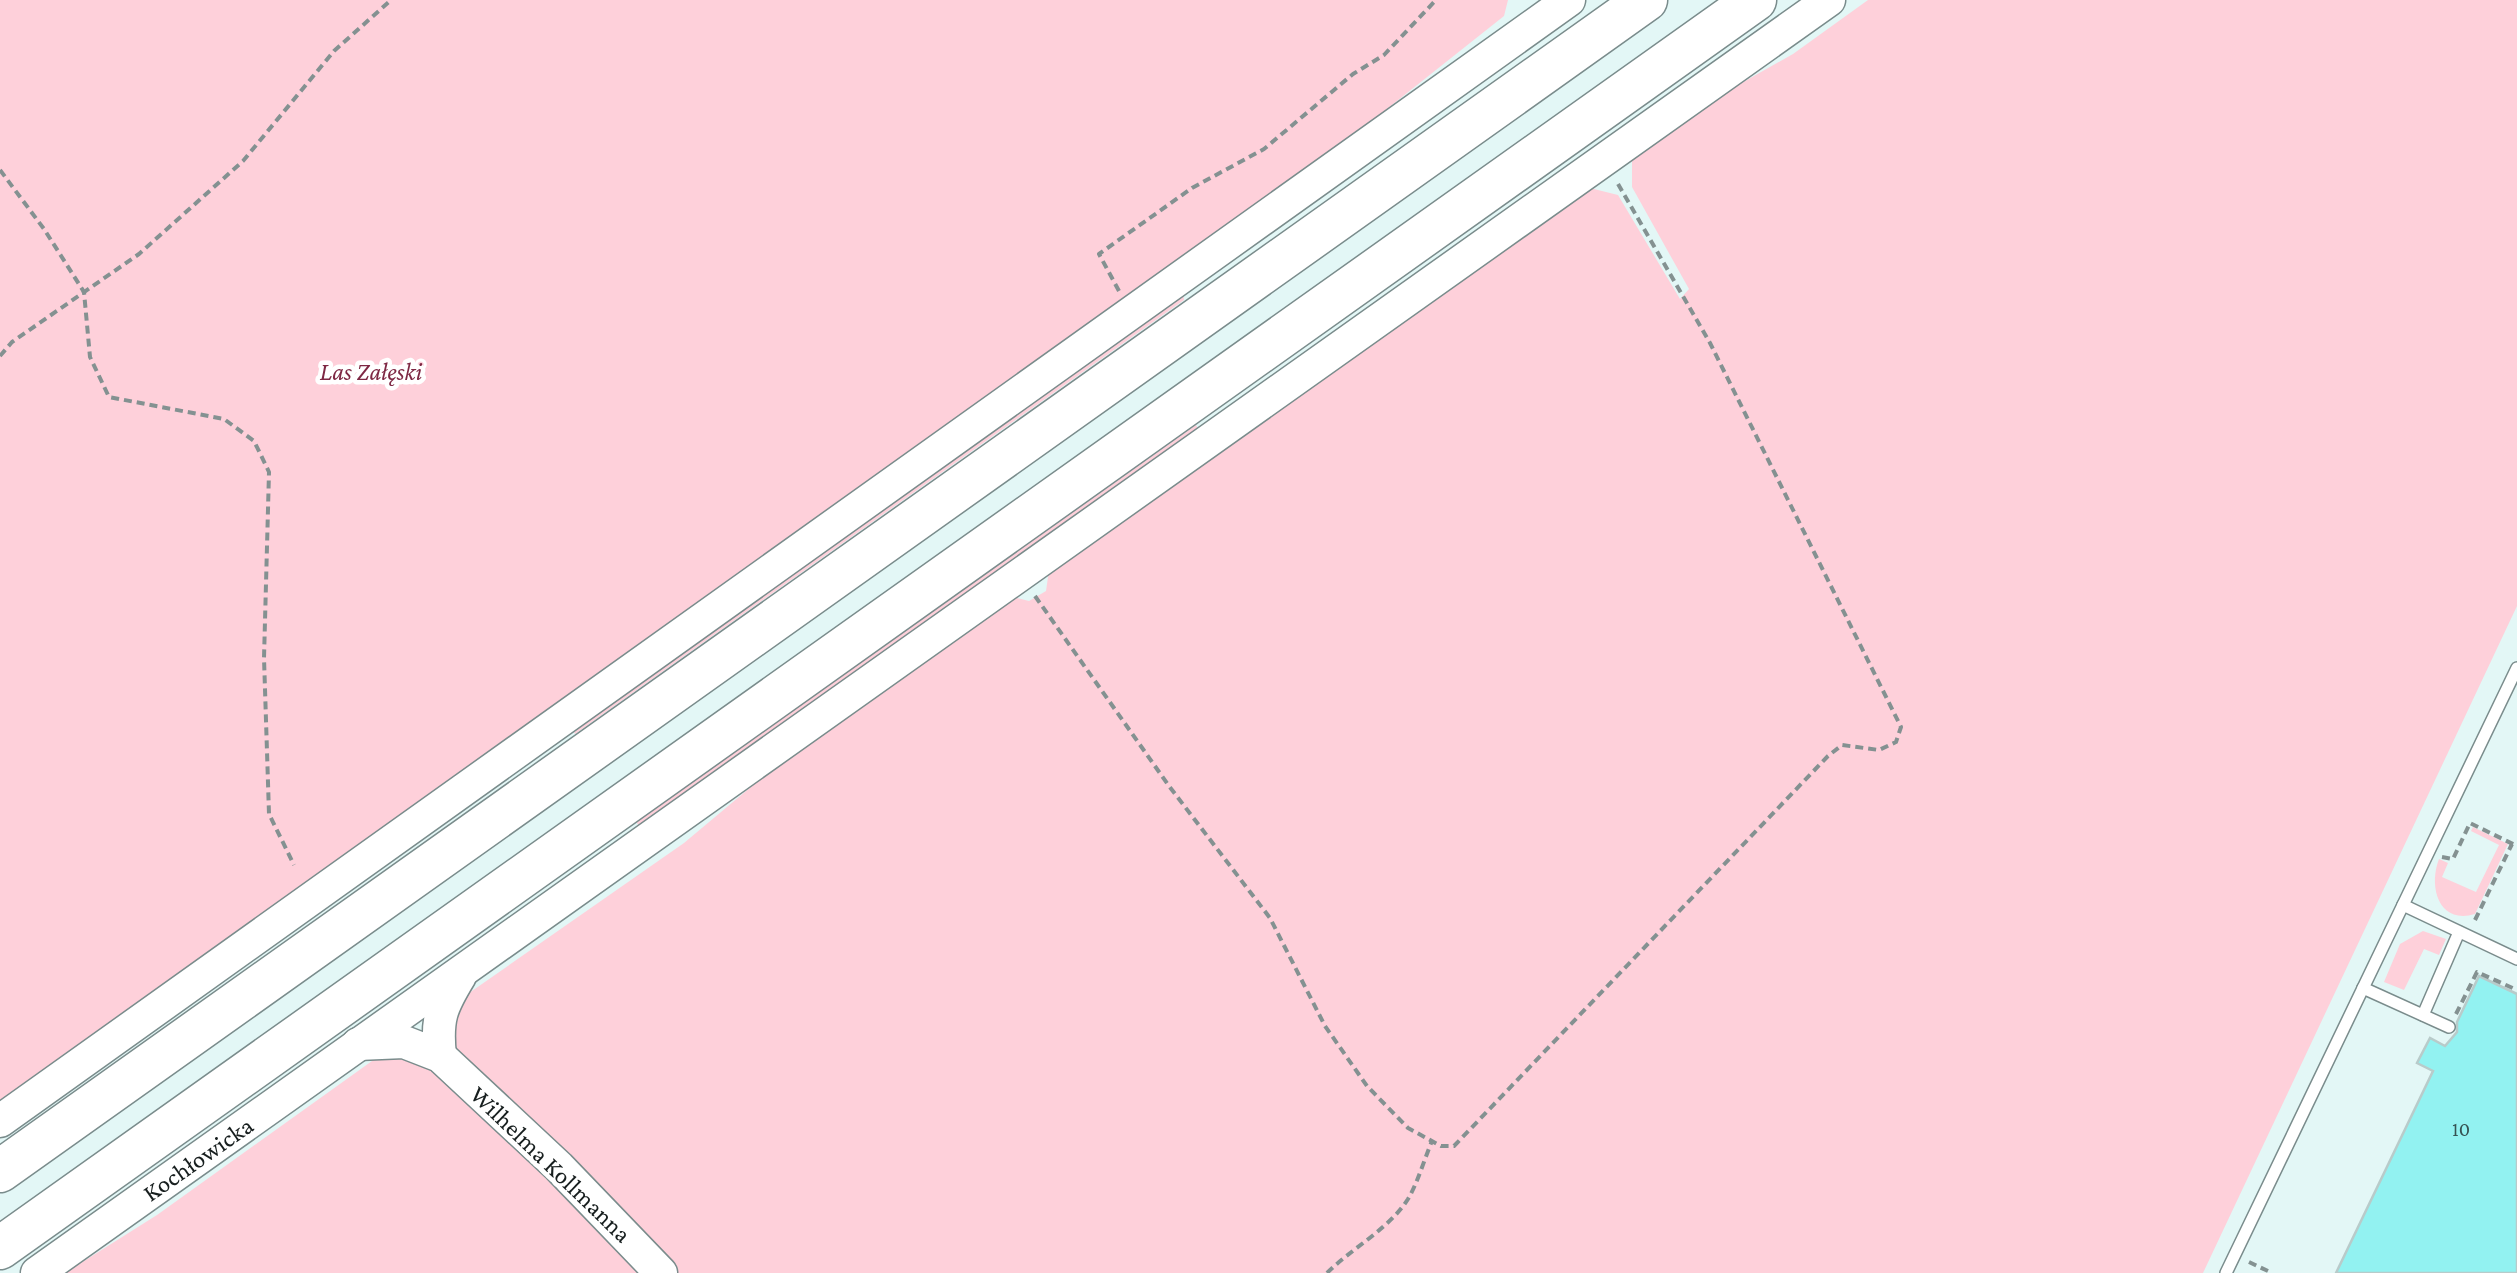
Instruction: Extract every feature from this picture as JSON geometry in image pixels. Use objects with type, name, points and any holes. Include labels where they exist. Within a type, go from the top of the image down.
[{"type":"highway","points":[[0,1172],[1646,0]]},
{"type":"highway","points":[[0,1248],[1755,0]]},
{"type":"street","points":[[0,1121],[1569,0]]},
{"type":"street","name":"Kochłowicka","points":[[37,1273],[1829,0]]},
{"type":"street","points":[[358,1044],[404,1042],[440,1056],[437,1023],[464,968]]},
{"type":"street","name":"Wilhelma Kollmanna","points":[[440,1056],[559,1167],[661,1273]]},
{"type":"lane","points":[[2226,1273],[2517,668]]},
{"type":"lane","points":[[2403,905],[2517,959]]},
{"type":"lane","points":[[2424,1016],[2460,932]]},
{"type":"lane","points":[[2363,988],[2449,1027]]},
{"type":"path","points":[[0,356],[12,342],[139,254],[243,161],[334,51],[391,0]]},
{"type":"path","points":[[1124,300],[1099,254],[1192,188],[1264,149],[1353,74],[1384,55],[1436,0]]},
{"type":"path","points":[[1019,574],[1169,786],[1270,918],[1325,1026],[1367,1086],[1408,1128],[1441,1146],[1454,1146],[1828,756],[1842,746],[1880,750],[1896,742],[1901,727],[1710,344],[1603,158]]},
{"type":"path","points":[[0,170],[84,292],[90,357],[109,397],[224,419],[254,441],[269,472],[264,658],[270,814],[294,865]]},
{"type":"path","points":[[2428,852],[2454,860],[2470,823],[2515,845],[2472,926]]},
{"type":"path","points":[[2449,1027],[2477,972],[2517,990]]},
{"type":"path","points":[[1328,1273],[1349,1251],[1380,1230],[1407,1200],[1432,1141]]},
{"type":"path","points":[[2247,1261],[2272,1273]]},
{"type":"green space","name":"Las Załęski","points":[[0,0],[1508,0],[1504,16],[1320,162],[0,1107]]},
{"type":"green space","points":[[1868,0],[2517,0],[2517,606],[2203,1273],[678,1273],[571,1162],[454,1052],[449,1013],[459,1000],[684,843],[820,729],[1013,597],[1029,601],[1046,591],[1049,570],[1590,188],[1618,195],[1680,299],[1689,289],[1632,187],[1632,160],[1678,119],[1793,54]]},
{"type":"green space","points":[[1183,292],[1184,300],[575,734],[572,727]]},
{"type":"green space","points":[[1196,425],[1200,432],[641,828],[636,822]]},
{"type":"green space","points":[[2473,827],[2508,844],[2475,914],[2463,916],[2445,909],[2439,901],[2436,870],[2439,859],[2448,863],[2442,877],[2476,892],[2499,845],[2471,831]]},
{"type":"green space","points":[[2423,931],[2446,939],[2439,955],[2424,949],[2404,990],[2384,982],[2400,944]]},
{"type":"green space","points":[[411,1052],[462,1094],[647,1273],[65,1273],[157,1215],[379,1056]]},
{"type":"building","points":[[2479,976],[2517,994],[2517,1273],[2336,1273],[2433,1071],[2417,1063],[2430,1038],[2445,1046],[2457,1032],[2457,1022]]}]
